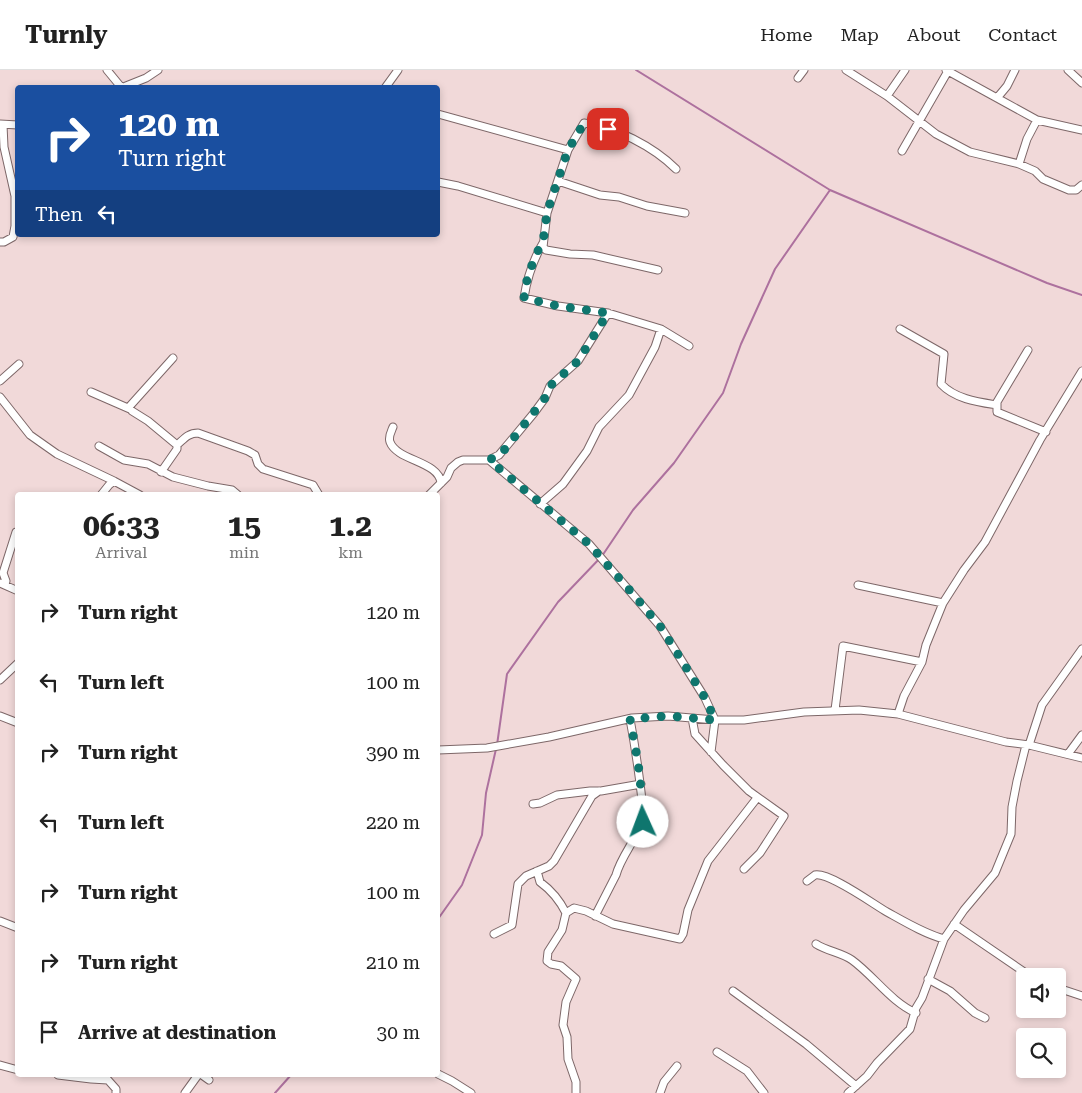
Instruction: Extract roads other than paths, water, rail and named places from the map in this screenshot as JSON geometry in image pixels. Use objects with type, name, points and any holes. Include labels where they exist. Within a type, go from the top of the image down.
[{"type":"street","points":[[107,70],[119,85]]},
{"type":"street","points":[[127,85],[146,78],[158,70]]},
{"type":"street","points":[[387,85],[398,70]]},
{"type":"street","points":[[798,78],[804,70]]},
{"type":"street","points":[[846,70],[887,96],[936,134],[970,152],[1019,164],[1035,171],[1043,179],[1070,190],[1076,190],[1082,185]]},
{"type":"street","points":[[887,96],[905,70]]},
{"type":"street","points":[[997,98],[1015,70]]},
{"type":"street","points":[[1068,70],[1082,83]]},
{"type":"street","points":[[902,151],[947,71],[1036,120],[1082,130]]},
{"type":"street","points":[[440,115],[568,150]]},
{"type":"street","points":[[1019,164],[1027,139],[1036,120]]},
{"type":"street","points":[[658,270],[592,255],[546,250],[543,247],[543,242],[547,213],[568,150],[584,123],[596,124],[620,133],[664,157],[676,168]]},
{"type":"street","points":[[15,125],[2,125],[4,147],[15,192]]},
{"type":"street","points":[[558,181],[600,195],[619,197],[647,206],[685,213]]},
{"type":"street","points":[[440,182],[547,213]]},
{"type":"street","points":[[0,242],[13,237],[15,226]]},
{"type":"street","points":[[543,242],[535,256],[527,280],[524,298],[558,306],[608,313],[661,329],[689,346]]},
{"type":"street","points":[[432,492],[447,477],[451,468],[458,462],[463,460],[489,460],[499,455],[505,449],[545,398],[550,386],[578,361],[608,313]]},
{"type":"street","points":[[540,504],[562,484],[587,451],[599,427],[629,395],[655,347],[661,329]]},
{"type":"street","points":[[900,329],[944,354],[941,384],[947,391],[966,399],[997,405]]},
{"type":"street","points":[[1028,350],[997,405],[997,412],[1046,432]]},
{"type":"street","points":[[130,409],[130,404],[173,358]]},
{"type":"street","points":[[0,381],[19,364]]},
{"type":"street","points":[[898,714],[904,696],[922,662],[926,645],[943,603],[985,542],[999,514],[1082,372]]},
{"type":"street","points":[[91,392],[130,409],[148,421],[177,446]]},
{"type":"street","points":[[0,397],[30,435],[57,454],[134,492]]},
{"type":"street","points":[[393,427],[390,442],[394,448],[432,469],[440,478],[441,483]]},
{"type":"street","points":[[161,472],[177,449],[177,446],[189,434],[198,433],[252,453],[263,469],[313,485],[317,492]]},
{"type":"street","points":[[99,446],[124,460],[148,464],[161,472],[234,492]]},
{"type":"street","points":[[489,460],[589,544],[660,626],[705,698],[715,720],[711,752]]},
{"type":"street","points":[[103,492],[114,481]]},
{"type":"street","points":[[15,535],[3,573],[6,581],[3,584],[15,590]]},
{"type":"street","points":[[858,585],[943,603]]},
{"type":"street","points":[[835,710],[843,646],[922,662]]},
{"type":"street","points":[[848,1093],[910,1030],[944,939],[995,873],[1011,834],[1012,807],[1017,781],[1042,705],[1082,649]]},
{"type":"street","points":[[0,680],[15,666]]},
{"type":"street","points":[[440,750],[487,748],[549,737],[630,719],[668,716],[715,720],[764,719],[804,712],[859,710],[898,714],[1006,742],[1028,745],[1082,758]]},
{"type":"street","points":[[0,716],[15,722]]},
{"type":"street","points":[[692,718],[694,734],[757,798],[784,816],[760,853],[744,869]]},
{"type":"street","points":[[595,916],[643,822],[641,784],[630,719]]},
{"type":"street","points":[[1068,754],[1082,735]]},
{"type":"street","points":[[534,804],[557,795],[641,784]]},
{"type":"street","points":[[494,934],[512,925],[518,884],[526,876],[549,866],[554,861],[575,823],[582,815],[588,801],[598,791]]},
{"type":"street","points":[[566,913],[574,908],[586,911],[613,924],[680,939],[683,934],[688,910],[708,862],[757,798]]},
{"type":"street","points":[[537,871],[540,882],[546,886],[566,913],[562,930],[546,956],[547,961],[561,966],[576,979],[566,1002],[563,1025],[567,1037],[568,1058],[576,1082],[576,1093]]},
{"type":"street","points":[[807,881],[815,875],[824,875],[894,916],[944,939]]},
{"type":"street","points":[[0,921],[15,927]]},
{"type":"street","points":[[954,924],[1018,968]]},
{"type":"street","points":[[816,944],[851,959],[896,1001],[916,1013]]},
{"type":"street","points":[[928,979],[950,991],[975,1013],[985,1018]]},
{"type":"street","points":[[733,991],[806,1044],[856,1086]]},
{"type":"street","points":[[1066,991],[1082,996]]},
{"type":"street","points":[[717,1052],[747,1071],[764,1093]]},
{"type":"street","points":[[0,1065],[15,1069]]},
{"type":"street","points":[[660,1093],[668,1075],[677,1066]]},
{"type":"street","points":[[440,1075],[471,1093]]},
{"type":"street","points":[[71,1077],[108,1080],[116,1090],[116,1093]]},
{"type":"street","points":[[185,1093],[197,1077]]},
{"type":"street","points":[[205,1077],[209,1080]]},
{"type":"waterway","points":[[636,70],[830,190],[1047,283],[1082,295]]},
{"type":"waterway","points":[[497,745],[507,674],[558,602],[602,556],[633,510],[674,463],[723,393],[741,344],[775,269],[830,190]]},
{"type":"waterway","points":[[440,916],[462,885],[482,835],[486,793],[496,749]]},
{"type":"waterway","points":[[275,1093],[289,1077]]}]
